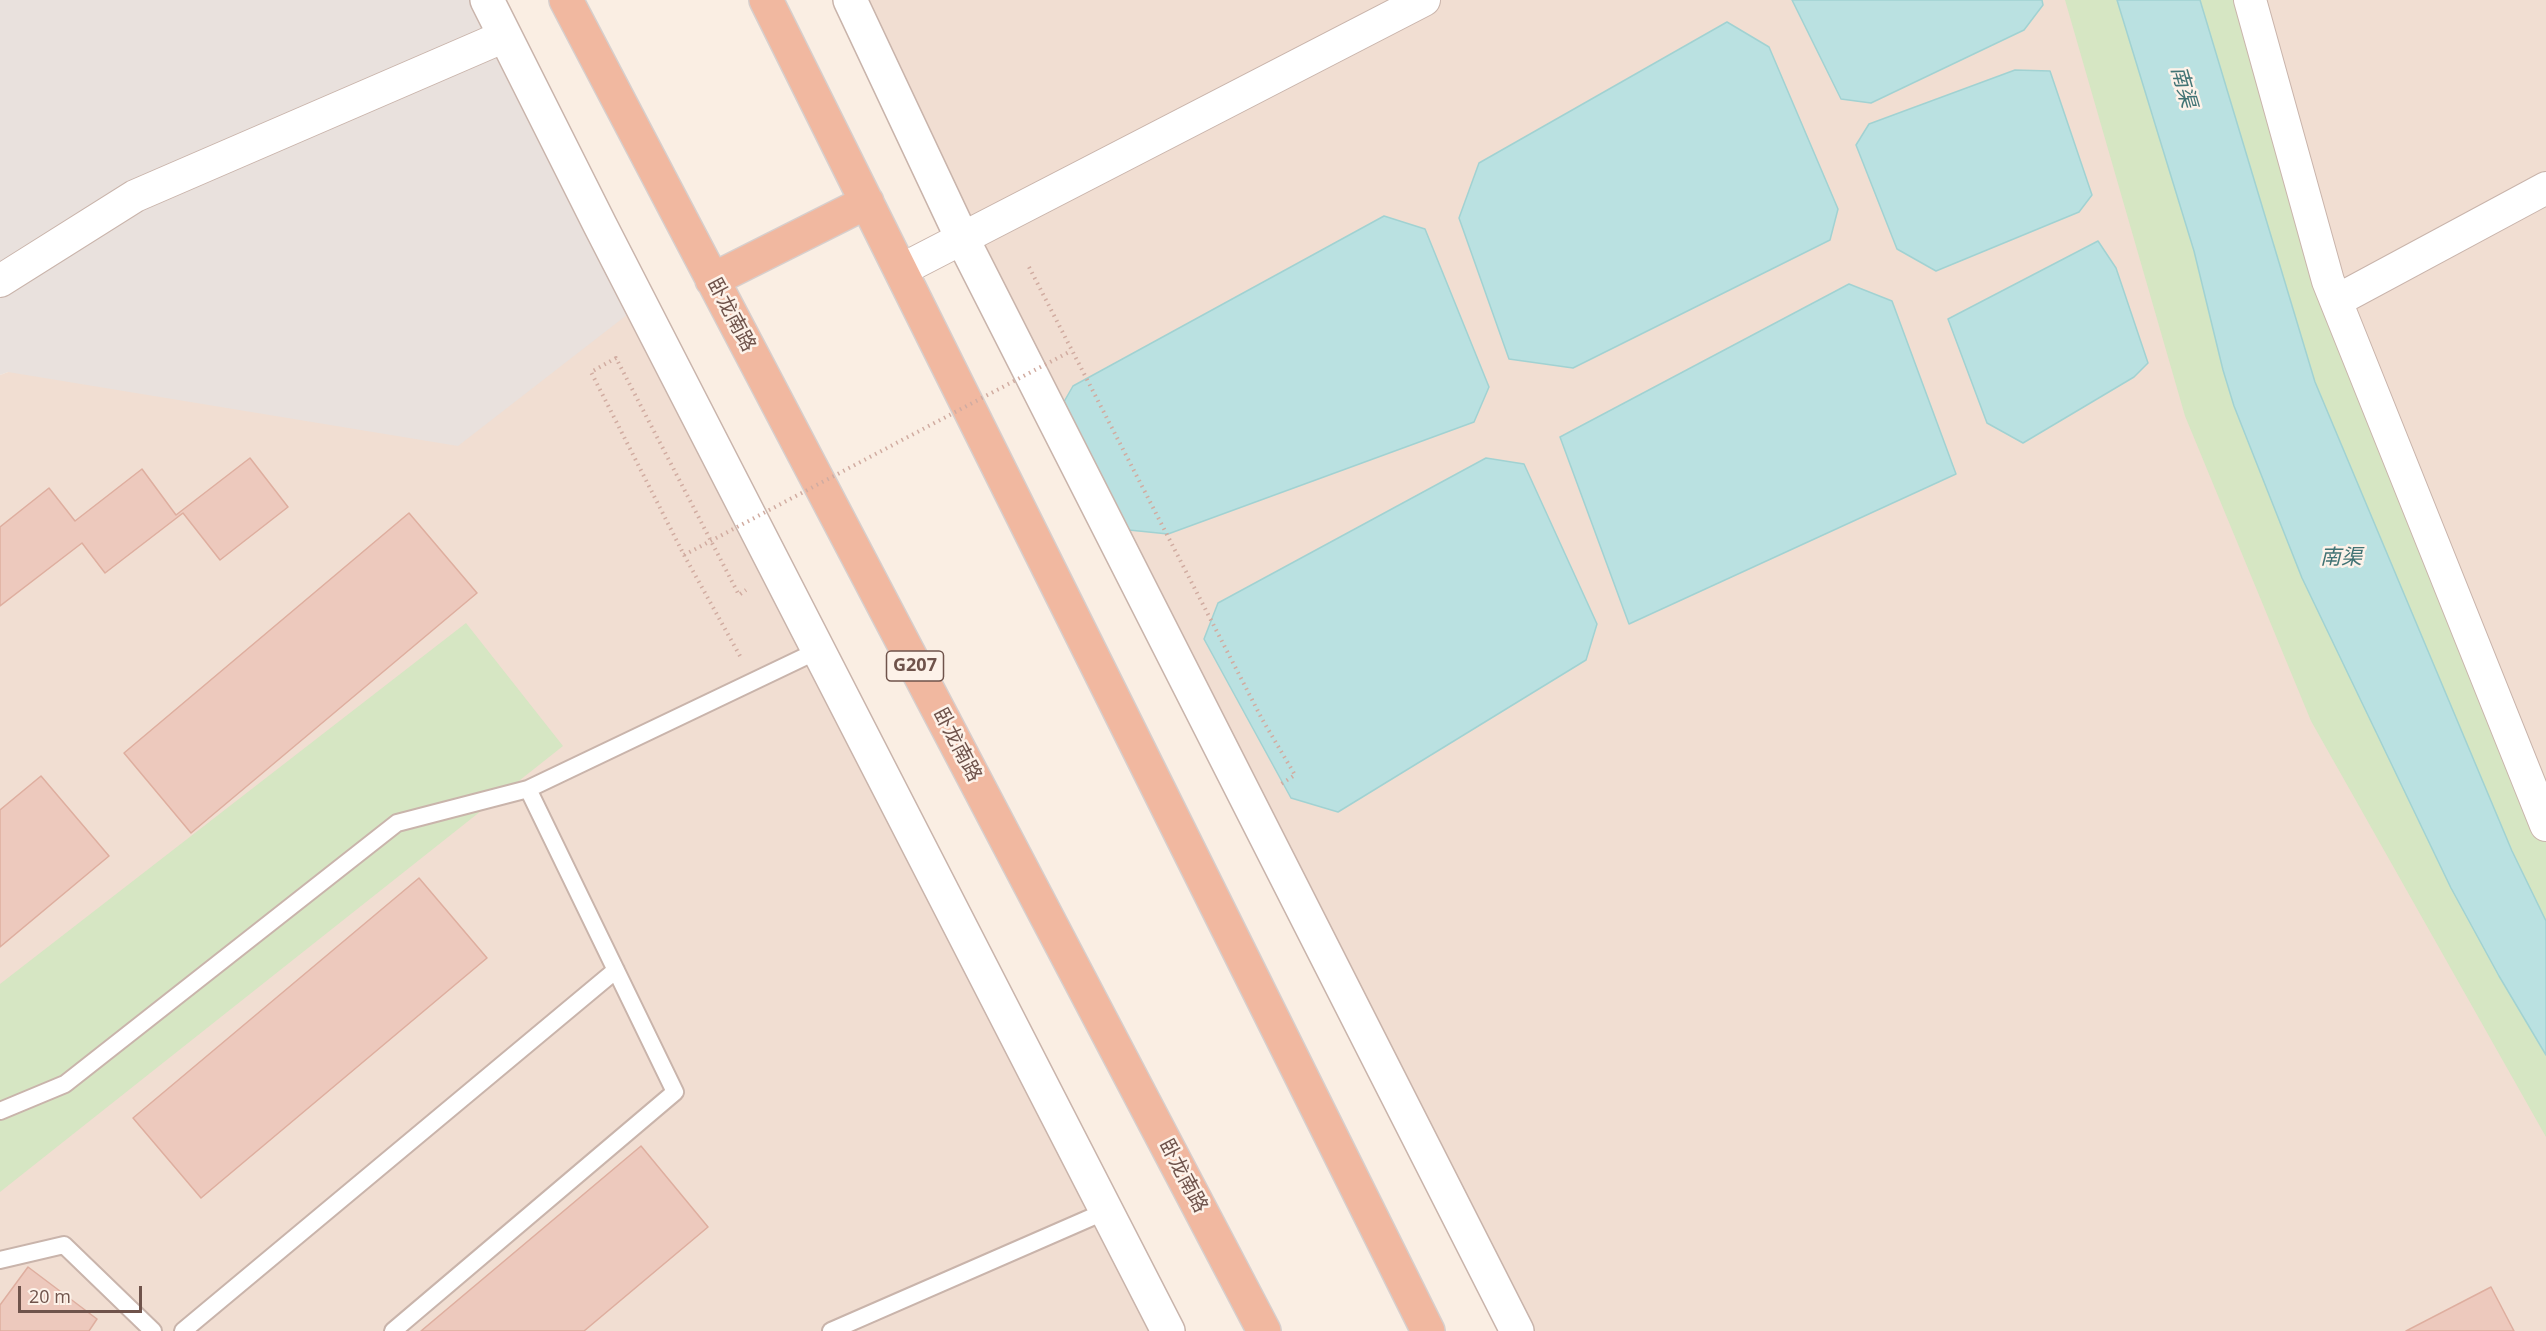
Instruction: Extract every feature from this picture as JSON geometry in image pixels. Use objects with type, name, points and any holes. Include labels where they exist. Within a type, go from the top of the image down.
[{"type":"highway","name":"卧龙南路","points":[[566,0],[1264,1331]]},
{"type":"highway","points":[[766,0],[1428,1331]]},
{"type":"highway","points":[[712,280],[867,202]]},
{"type":"street","points":[[487,0],[1168,1331]]},
{"type":"street","points":[[850,0],[962,238],[1517,1331]]},
{"type":"street","points":[[901,270],[1424,0]]},
{"type":"street","points":[[2250,0],[2336,301],[2546,825]]},
{"type":"street","points":[[0,281],[135,196],[505,36]]},
{"type":"street","points":[[2336,301],[2546,188]]},
{"type":"lane","points":[[0,1111],[65,1084],[397,823],[528,789],[819,650]]},
{"type":"lane","points":[[393,1331],[675,1092],[528,789]]},
{"type":"lane","points":[[183,1331],[616,970]]},
{"type":"lane","points":[[831,1331],[1106,1211]]},
{"type":"lane","points":[[0,1260],[64,1245],[153,1331]]},
{"type":"path","points":[[1029,267],[1262,719]]},
{"type":"path","points":[[684,555],[1071,351]]},
{"type":"path","points":[[700,522],[616,358],[591,372],[684,555],[737,650]]},
{"type":"shaded area","points":[[0,0],[487,0],[641,304],[458,446],[8,372],[0,375]]},
{"type":"shaded area","points":[[850,0],[2546,0],[2546,1331],[1517,1331]]},
{"type":"shaded area","points":[[641,304],[1168,1331],[0,1331],[0,375],[8,372]]},
{"type":"green space","points":[[2065,0],[2250,0],[2328,281],[2546,825],[2546,1137],[2311,721],[2185,416]]},
{"type":"green space","points":[[466,623],[563,746],[0,1192],[0,984]]},
{"type":"water","points":[[1792,0],[2042,0],[2043,5],[2024,30],[1871,103],[1841,99]]},
{"type":"water","name":"南渠","points":[[2117,0],[2200,0],[2315,382],[2512,851],[2546,921],[2546,1055],[2451,888],[2302,578],[2234,406],[2194,251]]},
{"type":"water","points":[[1727,22],[1769,47],[1838,209],[1830,240],[1573,368],[1509,359],[1459,218],[1479,163]]},
{"type":"water","points":[[2015,70],[2050,71],[2092,195],[2079,212],[1936,271],[1897,249],[1856,145],[1869,124]]},
{"type":"water","points":[[1384,216],[1425,229],[1489,387],[1474,422],[1168,534],[1129,530],[1061,407],[1073,386]]},
{"type":"water","points":[[2098,241],[2116,268],[2148,363],[2134,377],[2023,443],[1987,423],[1948,319]]},
{"type":"water","points":[[1849,284],[1892,301],[1956,474],[1629,624],[1560,437]]},
{"type":"water","points":[[1486,458],[1524,464],[1597,624],[1586,660],[1338,812],[1291,798],[1204,639],[1218,603]]},
{"type":"building","points":[[250,458],[288,507],[220,560],[183,513],[105,573],[82,543],[0,606],[0,527],[49,488],[75,521],[142,469],[176,515]]},
{"type":"building","points":[[409,513],[477,593],[191,833],[124,753]]},
{"type":"building","points":[[41,776],[109,856],[0,947],[0,810]]},
{"type":"building","points":[[419,878],[487,958],[201,1198],[133,1118]]},
{"type":"building","points":[[641,1146],[708,1227],[584,1331],[421,1331]]},
{"type":"building","points":[[28,1267],[97,1319],[89,1331],[0,1331],[0,1305]]},
{"type":"building","points":[[2491,1287],[2514,1331],[2406,1331]]}]
